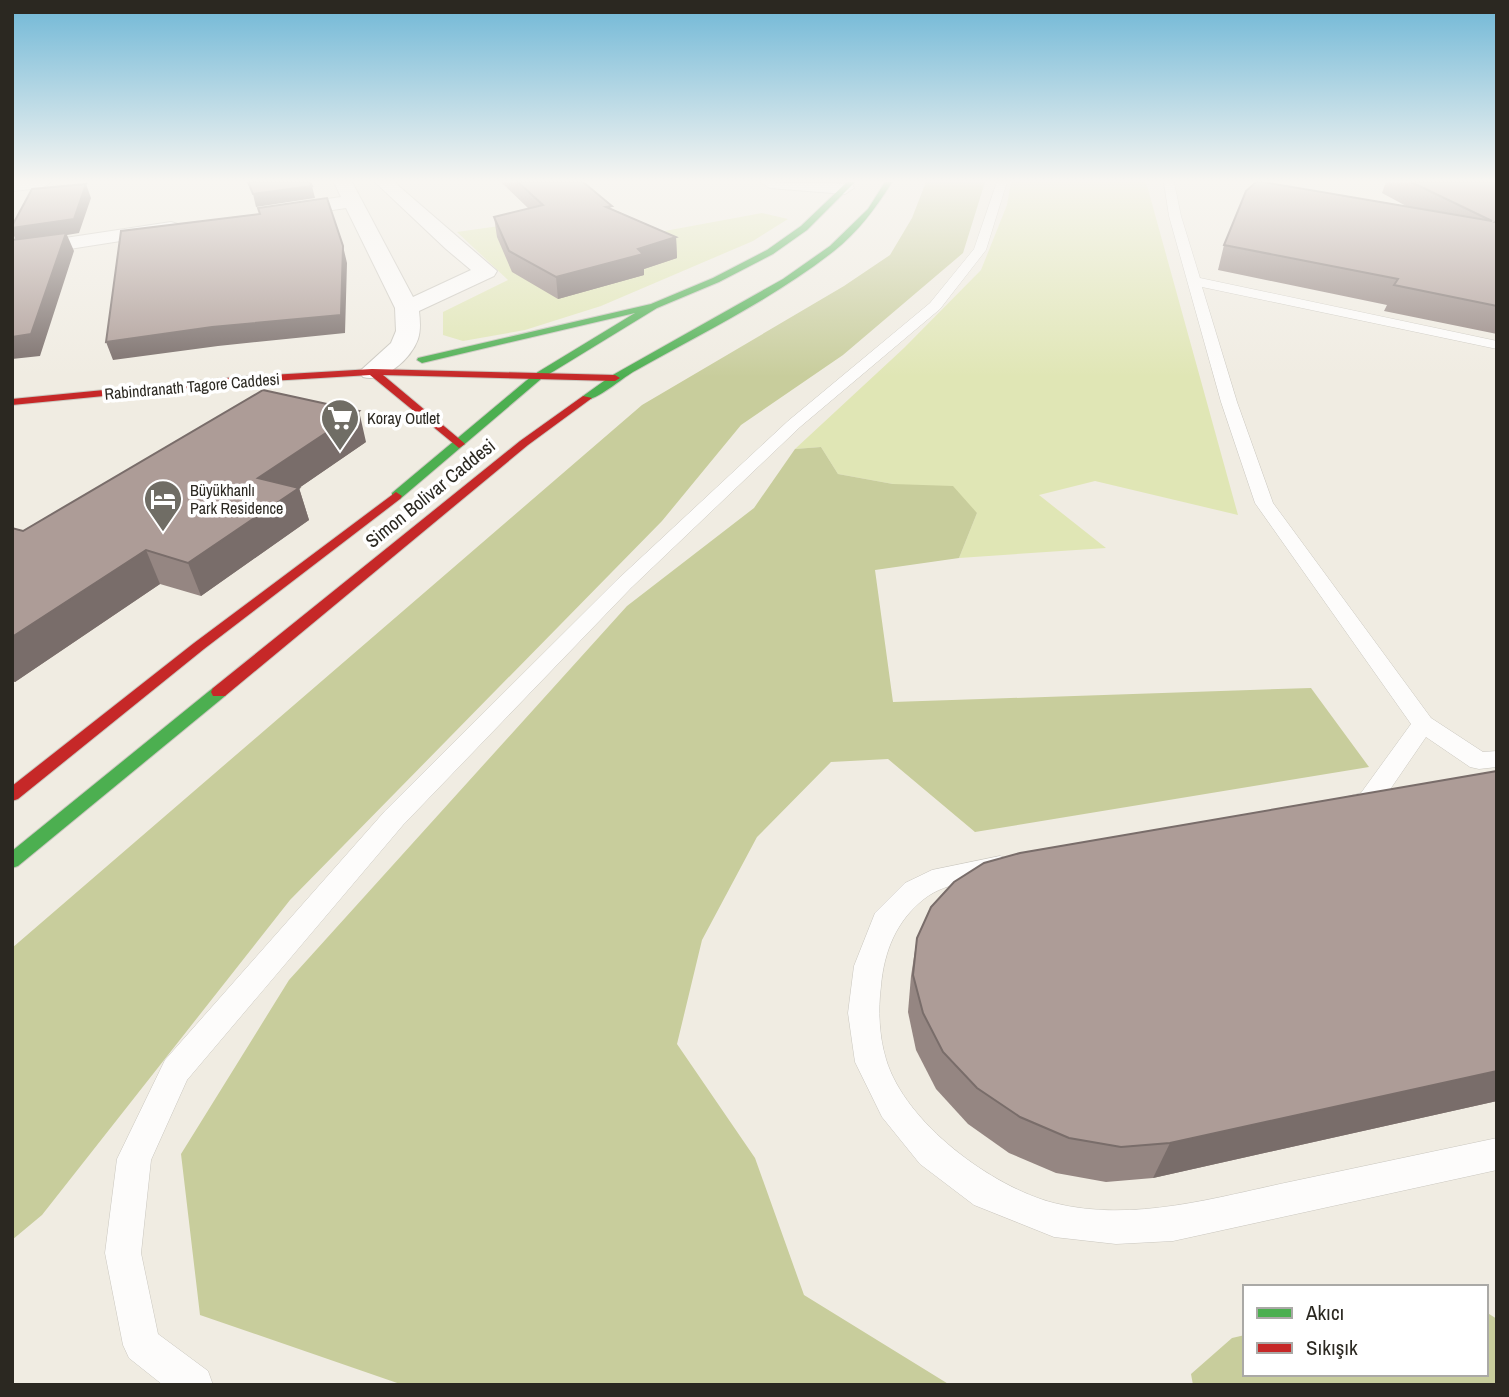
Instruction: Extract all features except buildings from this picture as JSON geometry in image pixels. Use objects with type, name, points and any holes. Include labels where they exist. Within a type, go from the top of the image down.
[{"type":"main road","name":"Simon Bolivar Caddesi","points":[[12,794],[387,503],[537,377],[654,306],[716,280],[777,247]]},
{"type":"main road","name":"Simon Bolivar Caddesi","points":[[12,861],[524,443],[615,378],[815,261],[833,247]]},
{"type":"main road","name":"Rabindranath Tagore Caddesi","points":[[372,372],[654,306]]},
{"type":"main road","name":"Rabindranath Tagore Caddesi","points":[[12,402],[237,380],[372,372],[615,378]]},
{"type":"main road","points":[[372,372],[459,444]]},
{"type":"street","points":[[12,252],[44,247]]},
{"type":"street","points":[[372,372],[402,349],[410,330],[407,308],[376,247]]},
{"type":"street","points":[[407,308],[486,271],[455,247]]},
{"type":"lane","points":[[194,1385],[142,1345],[123,1252],[134,1159],[176,1070],[394,818],[624,584],[793,424],[935,306],[982,247]]},
{"type":"lane","points":[[1184,247],[1229,402],[1264,503],[1423,724],[1479,761],[1497,759]]},
{"type":"lane","points":[[1194,281],[1497,345]]},
{"type":"lane","points":[[1329,808],[1369,801],[1423,724]]},
{"type":"lane","points":[[1022,862],[941,877],[915,891],[885,921],[868,966],[863,1013],[871,1062],[893,1106],[932,1153],[986,1193],[1054,1220],[1116,1227],[1173,1224],[1497,1154]]},
{"type":"green space","points":[[473,247],[739,247],[601,306],[525,330],[463,341],[443,335],[443,312],[508,280]]},
{"type":"green space","points":[[895,247],[965,247],[963,253],[843,355],[741,425],[662,521],[290,900],[42,1215],[12,1240],[12,948],[642,405],[844,286],[890,255]]},
{"type":"green space","points":[[990,247],[1164,247],[1238,515],[1095,481],[1039,495],[1106,548],[959,558],[977,513],[893,484],[838,474],[821,447],[795,449],[904,348],[981,270]]},
{"type":"green space","points":[[821,447],[838,474],[893,484],[953,486],[977,513],[959,558],[875,570],[893,702],[1311,688],[1369,767],[975,832],[888,759],[831,762],[757,837],[702,940],[677,1044],[755,1158],[804,1295],[950,1385],[403,1385],[200,1315],[181,1154],[289,980],[627,606],[754,508],[795,449]]},
{"type":"green space","points":[[1488,1313],[1497,1319],[1497,1385],[1193,1385],[1191,1374],[1232,1338],[1243,1335],[1243,1376],[1488,1376]]},
{"type":"traffic: fast","points":[[396,496],[537,377],[654,306],[716,280],[777,247]]},
{"type":"traffic: fast","points":[[587,398],[615,378],[786,281],[834,247]]},
{"type":"traffic: fast","points":[[422,360],[654,306]]},
{"type":"traffic: fast","points":[[12,861],[219,692]]},
{"type":"traffic: jam","points":[[372,372],[459,444]]},
{"type":"traffic: jam","points":[[12,402],[237,380],[372,372],[615,378]]},
{"type":"traffic: jam","points":[[219,692],[524,443],[587,398]]},
{"type":"traffic: jam","points":[[12,795],[199,646],[396,496]]},
{"type":"place","name":"Koray Outlet","points":[[340,452]]},
{"type":"place","name":"Büyükhanlı Park Residence","points":[[163,533]]}]
